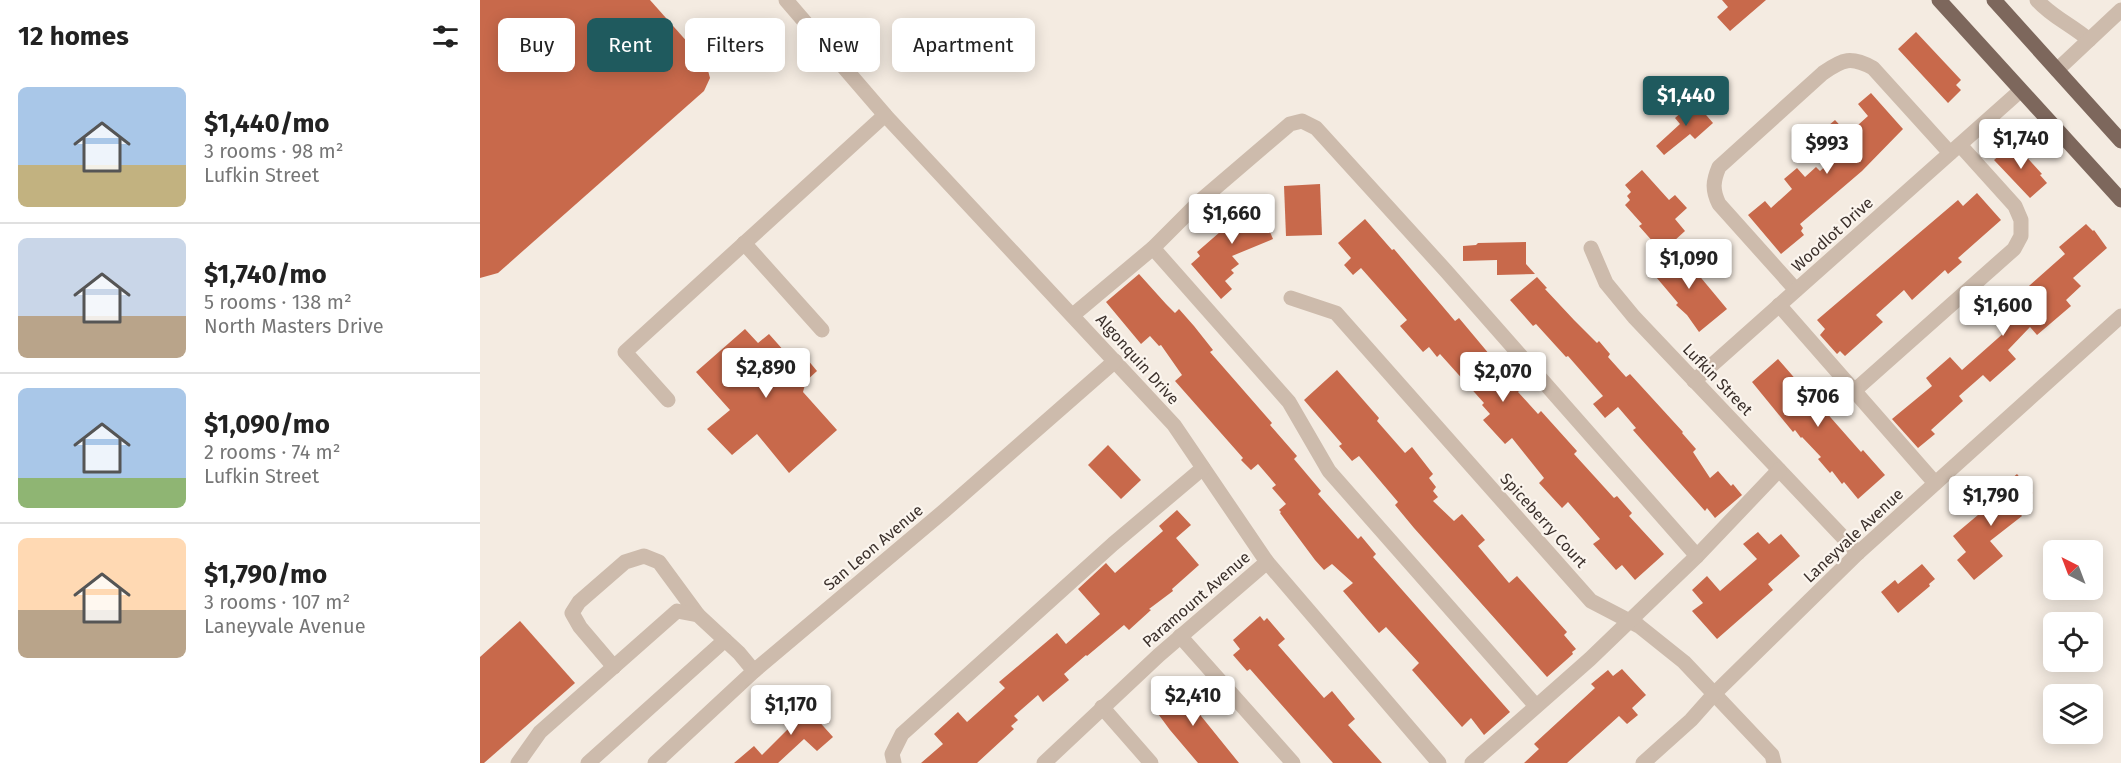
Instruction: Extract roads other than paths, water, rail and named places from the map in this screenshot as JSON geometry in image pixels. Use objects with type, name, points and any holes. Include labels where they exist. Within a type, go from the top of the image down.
[{"type":"main road","points":[[1939,0],[2121,200]]},
{"type":"main road","points":[[1994,0],[2121,141]]},
{"type":"street","name":"Algonquin Drive","points":[[786,0],[885,115],[1174,425],[1267,562],[1439,763]]},
{"type":"street","points":[[2037,0],[2054,16],[2074,27],[2089,40]]},
{"type":"street","points":[[2057,70],[2121,10]]},
{"type":"street","points":[[1796,291],[1719,204],[1713,192],[1714,179],[1719,166],[1837,64],[1847,60],[1858,60],[1873,68],[2015,206],[2021,220],[2021,236],[2014,249],[1854,391]]},
{"type":"street","name":"Woodlot Drive","points":[[1694,381],[2020,91]]},
{"type":"street","points":[[668,400],[625,352],[885,115]]},
{"type":"street","points":[[1073,315],[1153,248],[1200,201],[1290,124],[1302,121],[1316,128],[1446,271],[1697,556]]},
{"type":"street","points":[[744,243],[822,330]]},
{"type":"street","points":[[1153,248],[1289,402],[1329,471],[1536,706]]},
{"type":"street","name":"Lufkin Street","points":[[1591,248],[1606,283],[1634,317],[1858,553]]},
{"type":"street","name":"Spiceberry Court","points":[[1291,298],[1336,313],[1591,601],[1639,626],[1684,662],[1772,756],[1774,763]]},
{"type":"street","points":[[1779,305],[1935,483]]},
{"type":"street","name":"Laneyvale Avenue","points":[[1643,763],[1691,720],[1715,693],[1858,553],[2121,316]]},
{"type":"street","name":"San Leon Avenue","points":[[655,763],[754,671],[944,511],[1115,361]]},
{"type":"street","points":[[894,763],[892,754],[902,734],[1113,544],[1203,468]]},
{"type":"street","points":[[1472,763],[1629,621],[1697,556],[1779,470]]},
{"type":"street","points":[[614,667],[580,627],[572,613],[579,602],[625,562],[644,556],[659,562],[698,615],[754,671]]},
{"type":"street","name":"Paramount Avenue","points":[[1044,763],[1180,636],[1267,562]]},
{"type":"street","points":[[518,763],[540,732],[677,610],[698,615]]},
{"type":"street","points":[[1180,636],[1293,763]]},
{"type":"street","points":[[588,763],[725,640]]},
{"type":"street","points":[[1102,707],[1151,763]]}]
